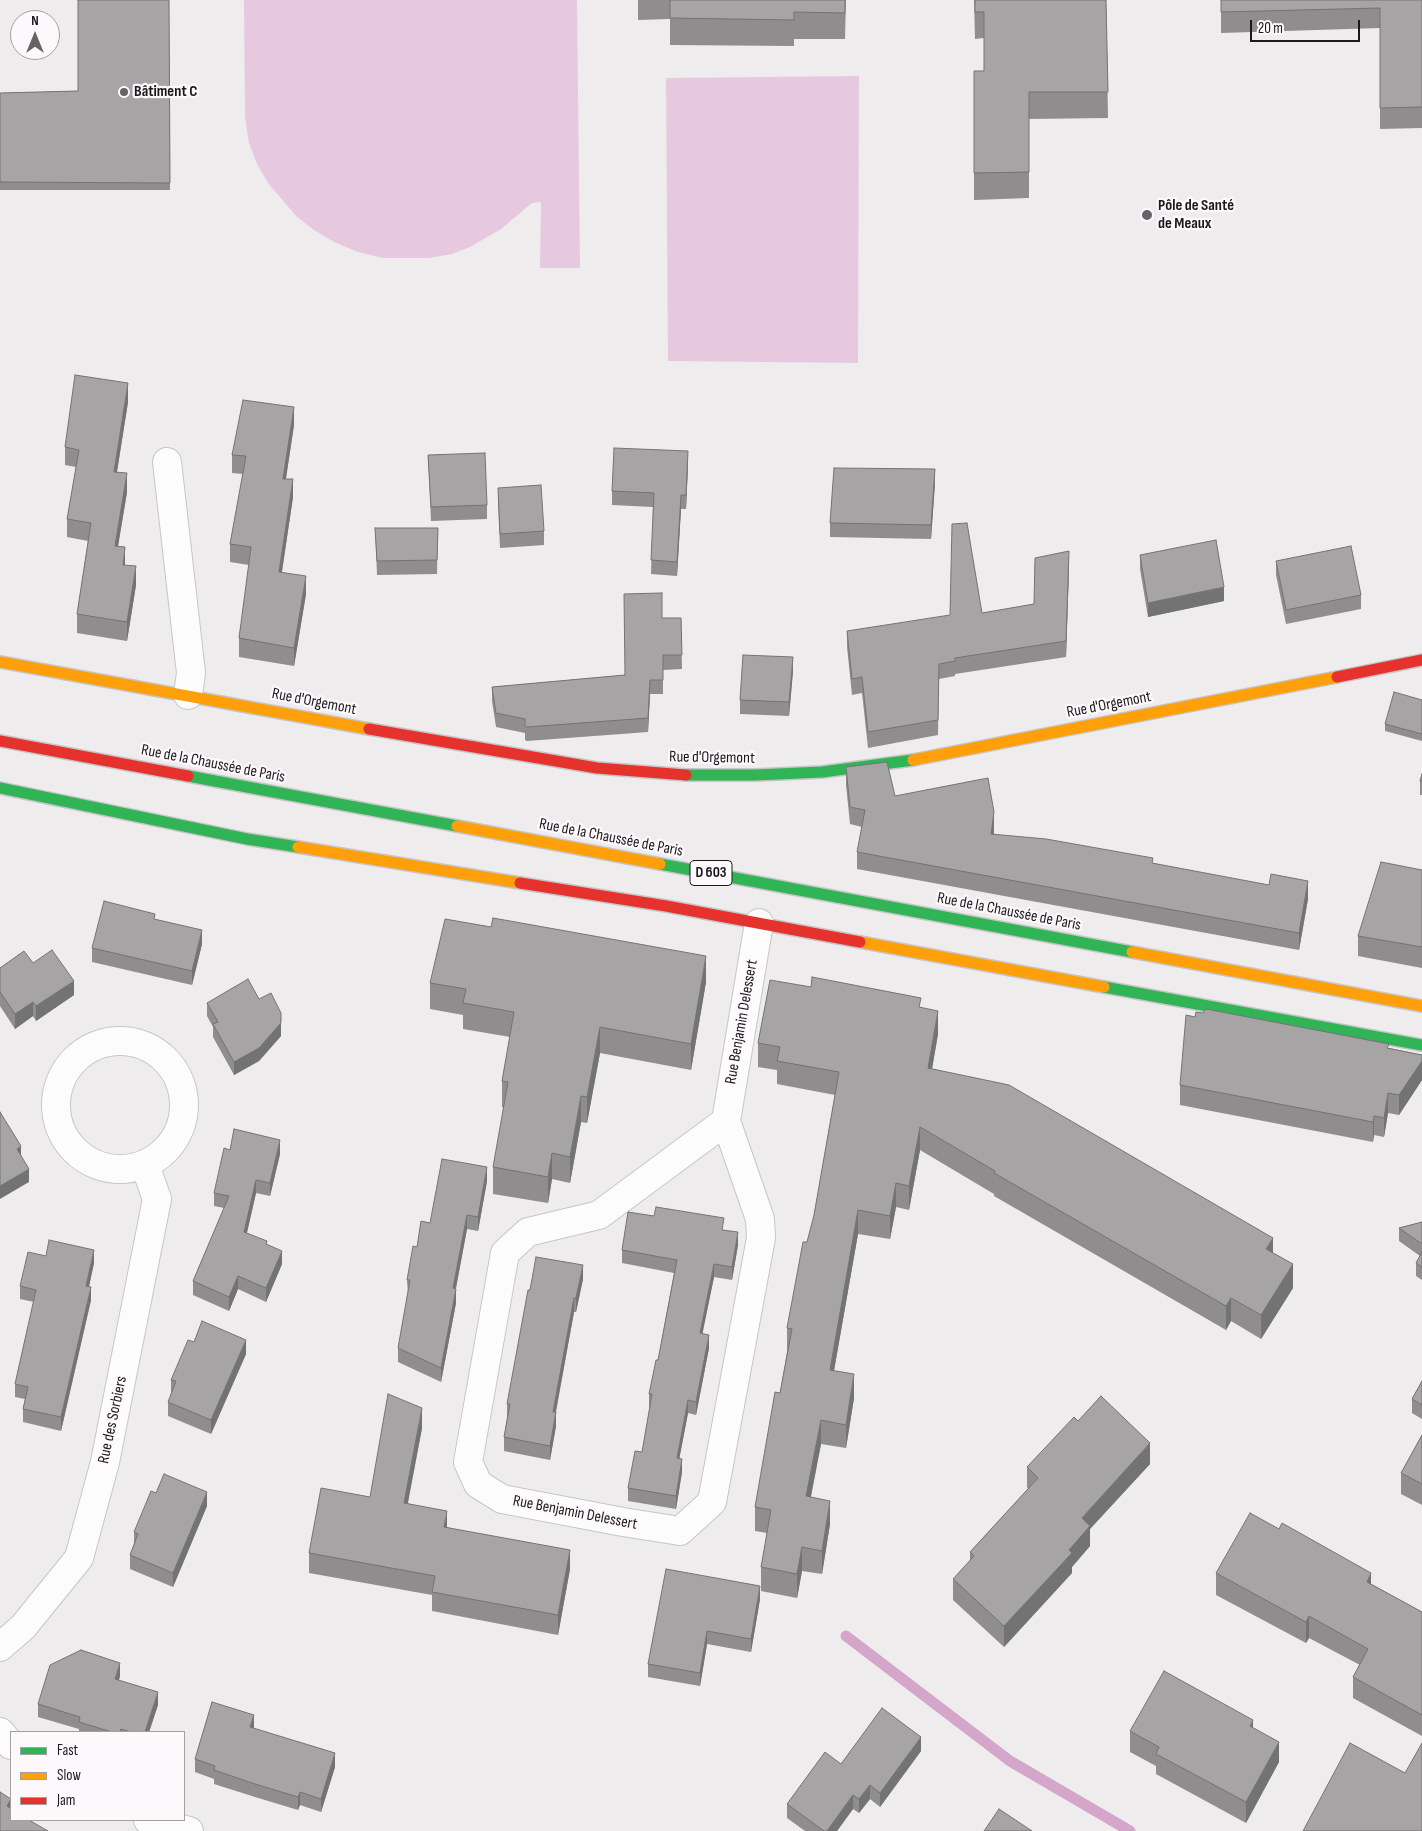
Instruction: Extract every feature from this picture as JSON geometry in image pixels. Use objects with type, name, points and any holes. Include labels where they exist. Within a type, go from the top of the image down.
[{"type":"main road","name":"Rue d'Orgemont","points":[[0,662],[597,768],[679,775],[756,775],[822,772],[899,763],[1422,660]]},
{"type":"main road","name":"Rue de la Chaussée de Paris","points":[[0,741],[1422,1006]]},
{"type":"main road","name":"D 603","points":[[0,788],[247,839],[656,904],[1422,1046]]},
{"type":"street","points":[[167,462],[191,673],[188,695]]},
{"type":"street","name":"Rue Benjamin Delessert","points":[[726,1121],[599,1215],[528,1232],[505,1254],[468,1462],[478,1484],[502,1499],[680,1531],[712,1502],[762,1238],[760,1219],[726,1121],[759,923]]},
{"type":"street","points":[[114,1041],[132,1041],[149,1048],[164,1058],[176,1073],[183,1089],[185,1108],[181,1126],[173,1142],[160,1155],[144,1165],[126,1169],[108,1168],[91,1162],[76,1152],[64,1137],[58,1120],[56,1102],[59,1084],[67,1068],[80,1054],[96,1045],[114,1041]]},
{"type":"street","name":"Rue des Sorbiers","points":[[0,1647],[23,1627],[79,1558],[105,1462],[158,1199],[144,1165]]},
{"type":"street","points":[[0,1732],[10,1744]]},
{"type":"street","points":[[152,1821],[189,1831]]},
{"type":"shaded area","points":[[244,0],[577,0],[580,268],[540,268],[541,202],[532,203],[501,229],[470,247],[452,254],[429,258],[383,258],[358,252],[334,242],[296,216],[268,183],[257,164],[249,143],[245,117]]},
{"type":"shaded area","points":[[859,76],[858,363],[668,361],[666,78]]},
{"type":"building","name":"Bâtiment C","points":[[78,0],[169,0],[170,183],[0,182],[0,93],[78,91]]},
{"type":"building","points":[[670,0],[845,0],[845,13],[794,12],[794,20],[670,18]]},
{"type":"building","points":[[975,0],[1106,0],[1108,92],[1029,92],[1029,172],[974,173],[974,71],[984,71],[984,12],[975,12]]},
{"type":"building","points":[[1221,0],[1422,0],[1422,107],[1380,108],[1380,8],[1221,12]]},
{"type":"building","points":[[75,375],[128,383],[114,472],[127,473],[115,546],[125,547],[123,565],[136,566],[127,622],[77,614],[91,523],[67,519],[79,450],[65,447]]},
{"type":"building","points":[[243,400],[294,407],[283,479],[293,479],[279,572],[306,576],[294,648],[239,638],[251,547],[230,544],[246,456],[232,455]]},
{"type":"building","points":[[614,448],[688,451],[686,495],[681,495],[677,562],[651,560],[654,493],[612,491]]},
{"type":"building","points":[[485,453],[487,505],[431,507],[428,455]]},
{"type":"building","points":[[834,468],[935,469],[931,525],[830,523]]},
{"type":"building","points":[[541,485],[544,531],[500,534],[498,488]]},
{"type":"building","points":[[967,523],[982,613],[1034,604],[1035,558],[1069,551],[1066,641],[955,658],[955,661],[939,664],[938,720],[868,732],[862,677],[852,679],[847,631],[950,615],[952,524]]},
{"type":"building","points":[[375,528],[438,528],[437,560],[377,561]]},
{"type":"building","points":[[1216,540],[1224,587],[1148,603],[1140,555]]},
{"type":"building","points":[[1351,546],[1361,595],[1286,610],[1276,561]]},
{"type":"building","points":[[662,593],[662,618],[681,618],[682,655],[663,655],[663,680],[650,680],[648,718],[527,727],[525,726],[525,719],[496,713],[492,687],[625,675],[624,594]]},
{"type":"building","points":[[743,655],[793,657],[789,702],[740,700]]},
{"type":"building","points":[[1394,692],[1422,700],[1422,734],[1385,724]]},
{"type":"building","points":[[887,762],[895,796],[988,778],[994,812],[991,834],[1046,839],[1153,858],[1152,863],[1269,885],[1271,874],[1308,881],[1299,933],[857,852],[865,810],[850,807],[846,767]]},
{"type":"building","points":[[1381,862],[1422,870],[1422,947],[1358,936]]},
{"type":"building","points":[[104,901],[155,914],[154,919],[202,930],[192,971],[92,948]]},
{"type":"building","points":[[493,918],[706,956],[691,1044],[600,1027],[587,1097],[581,1096],[570,1157],[552,1153],[548,1177],[493,1167],[508,1082],[502,1081],[514,1012],[463,1003],[466,989],[430,983],[445,919],[491,927]]},
{"type":"building","points":[[52,950],[74,981],[36,1006],[33,1002],[15,1014],[0,992],[0,968],[24,951],[33,963]]},
{"type":"building","points":[[812,977],[921,998],[919,1007],[938,1011],[928,1068],[1009,1085],[1273,1238],[1266,1249],[1293,1264],[1261,1315],[1231,1298],[1226,1306],[994,1173],[995,1171],[920,1127],[909,1186],[896,1183],[890,1216],[858,1210],[830,1370],[854,1374],[846,1425],[821,1420],[806,1496],[830,1501],[822,1551],[802,1547],[797,1574],[761,1567],[771,1510],[755,1507],[775,1392],[780,1393],[792,1329],[787,1328],[803,1242],[807,1242],[814,1215],[839,1072],[777,1061],[780,1047],[758,1043],[770,980],[811,987]]},
{"type":"building","points":[[248,979],[259,999],[271,993],[281,1013],[281,1023],[259,1048],[234,1062],[213,1024],[218,1022],[207,1003]]},
{"type":"building","points":[[1206,1009],[1389,1044],[1387,1048],[1422,1055],[1422,1061],[1399,1095],[1388,1093],[1384,1118],[1374,1116],[1373,1122],[1180,1085],[1186,1015],[1195,1017],[1196,1012],[1203,1013]]},
{"type":"building","points":[[0,1112],[21,1146],[17,1149],[29,1169],[0,1186]]},
{"type":"building","points":[[234,1129],[280,1140],[270,1183],[256,1180],[244,1232],[267,1241],[266,1244],[282,1251],[266,1288],[238,1276],[229,1297],[193,1281],[229,1196],[214,1193],[224,1148],[230,1150]]},
{"type":"building","points":[[442,1159],[487,1167],[478,1217],[467,1215],[453,1288],[456,1289],[441,1368],[398,1348],[410,1280],[407,1280],[413,1246],[417,1247],[421,1221],[430,1223]]},
{"type":"building","points":[[656,1207],[724,1218],[722,1230],[738,1232],[732,1267],[714,1264],[700,1333],[709,1335],[696,1402],[688,1400],[677,1458],[682,1459],[676,1496],[628,1488],[635,1451],[642,1452],[652,1394],[649,1394],[656,1360],[658,1360],[677,1260],[622,1250],[628,1212],[654,1216]]},
{"type":"building","points":[[1422,1222],[1422,1244],[1399,1228]]},
{"type":"building","points":[[49,1240],[94,1250],[86,1286],[91,1287],[61,1417],[23,1409],[28,1387],[15,1384],[36,1290],[20,1286],[28,1252],[46,1256]]},
{"type":"building","points":[[1422,1252],[1422,1267],[1416,1263]]},
{"type":"building","points":[[536,1257],[583,1265],[576,1298],[574,1298],[553,1412],[556,1412],[550,1446],[504,1437],[510,1404],[507,1404]]},
{"type":"building","points":[[202,1321],[246,1340],[211,1420],[168,1402],[176,1381],[171,1380],[188,1340],[194,1342]]},
{"type":"building","points":[[1422,1381],[1422,1405],[1412,1399]]},
{"type":"building","points":[[388,1394],[422,1408],[404,1503],[447,1511],[444,1527],[570,1550],[558,1615],[432,1592],[435,1576],[309,1553],[321,1488],[370,1497]]},
{"type":"building","points":[[1101,1396],[1150,1443],[1082,1518],[1090,1526],[1069,1550],[1072,1553],[1004,1626],[953,1579],[974,1556],[970,1552],[1038,1478],[1027,1467],[1074,1417],[1078,1421]]},
{"type":"building","points":[[1422,1435],[1422,1484],[1401,1473]]},
{"type":"building","points":[[164,1474],[207,1492],[173,1573],[130,1555],[138,1534],[134,1532],[151,1491],[156,1493]]},
{"type":"building","points":[[1250,1513],[1279,1529],[1282,1523],[1371,1573],[1367,1582],[1422,1612],[1422,1715],[1353,1677],[1368,1649],[1309,1616],[1306,1622],[1216,1573]]},
{"type":"building","points":[[666,1569],[760,1586],[751,1639],[707,1631],[700,1673],[648,1664]]},
{"type":"building","points":[[81,1650],[120,1663],[115,1679],[158,1692],[145,1731],[121,1729],[120,1731],[109,1731],[79,1722],[80,1717],[38,1704],[50,1665]]},
{"type":"building","points":[[1164,1671],[1253,1720],[1250,1726],[1279,1742],[1246,1802],[1156,1754],[1159,1747],[1130,1731]]},
{"type":"building","points":[[212,1702],[254,1715],[250,1727],[335,1753],[321,1799],[300,1792],[298,1797],[255,1784],[214,1770],[215,1766],[195,1759]]},
{"type":"building","points":[[882,1708],[921,1737],[880,1793],[870,1785],[859,1799],[853,1795],[827,1831],[824,1831],[787,1804],[825,1752],[841,1764]]},
{"type":"building","points":[[1350,1743],[1405,1773],[1422,1743],[1422,1831],[1303,1831]]},
{"type":"building","points":[[0,1792],[10,1798],[7,1806],[10,1808],[10,1821],[31,1821],[48,1831],[0,1831]]},
{"type":"building","points":[[999,1809],[1032,1831],[984,1831]]},
{"type":"waterway","points":[[846,1636],[1010,1761],[1130,1831]]},
{"type":"traffic: fast","points":[[686,775],[756,775],[822,772],[913,760]]},
{"type":"traffic: fast","points":[[188,776],[457,826]]},
{"type":"traffic: fast","points":[[0,788],[247,839],[298,847]]},
{"type":"traffic: fast","points":[[660,864],[1132,952]]},
{"type":"traffic: fast","points":[[1104,987],[1422,1045]]},
{"type":"traffic: slow","points":[[0,662],[369,729]]},
{"type":"traffic: slow","points":[[913,760],[1337,677]]},
{"type":"traffic: slow","points":[[457,826],[660,864]]},
{"type":"traffic: slow","points":[[298,847],[520,883]]},
{"type":"traffic: slow","points":[[860,942],[1104,987]]},
{"type":"traffic: slow","points":[[1132,952],[1422,1006]]},
{"type":"traffic: jam","points":[[1337,677],[1422,660]]},
{"type":"traffic: jam","points":[[369,729],[597,768],[686,775]]},
{"type":"traffic: jam","points":[[0,741],[188,776]]},
{"type":"traffic: jam","points":[[520,883],[666,906],[860,942]]},
{"type":"place","name":"Bâtiment C","points":[[124,92]]},
{"type":"place","name":"Pôle de Santé de Meaux","points":[[1147,215]]}]
